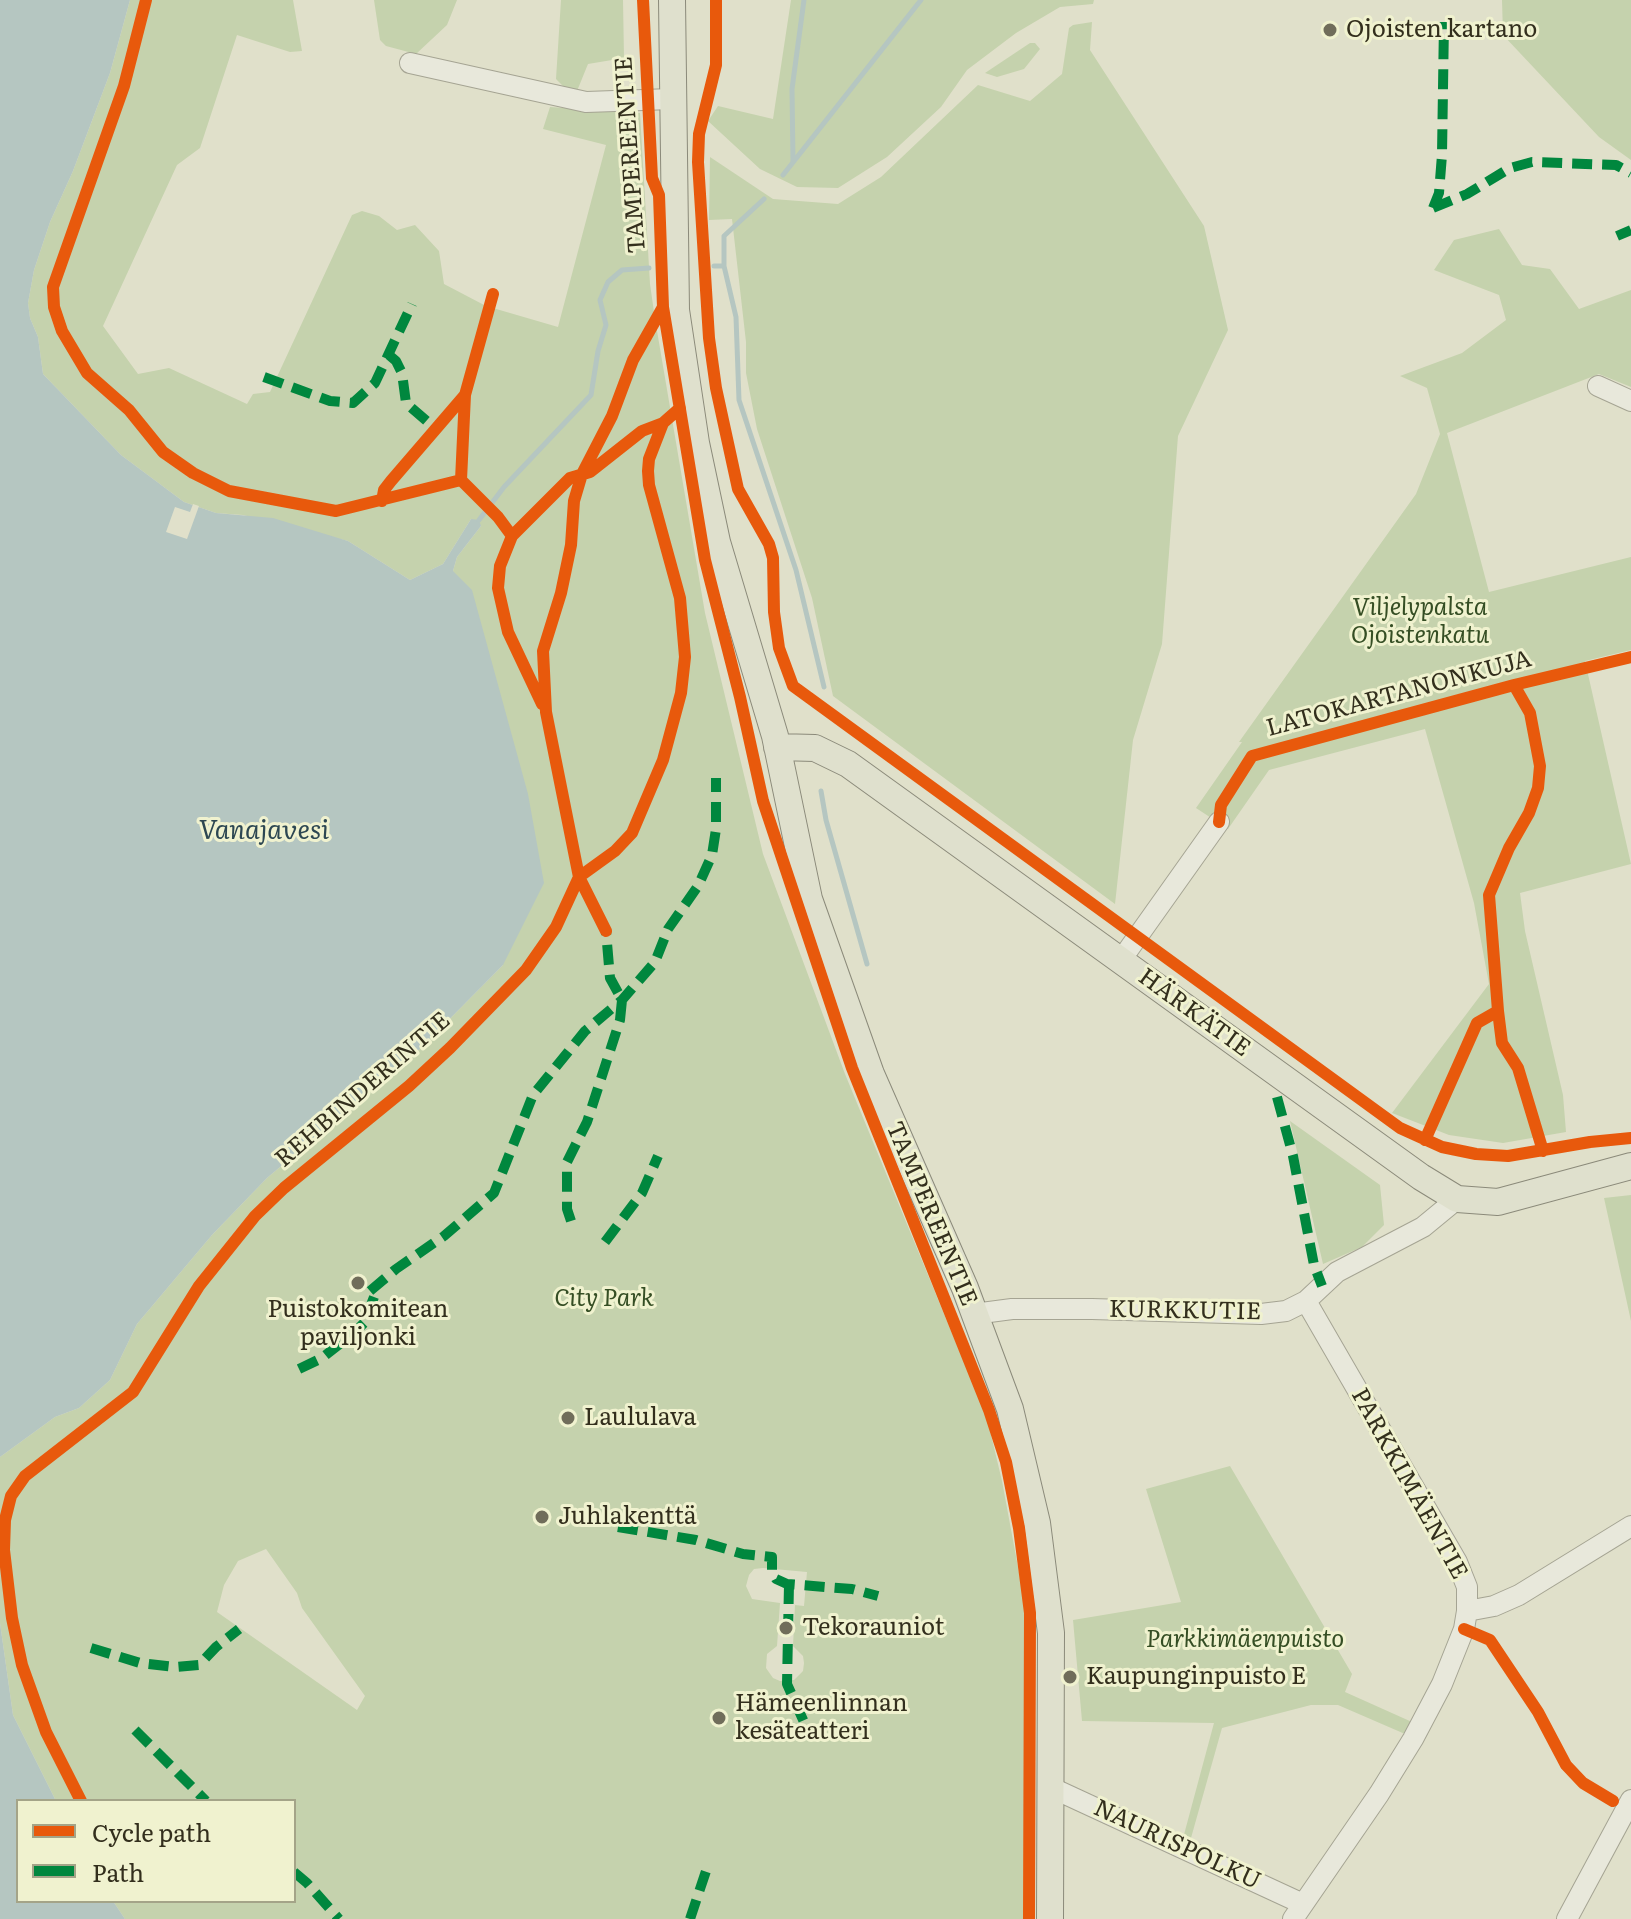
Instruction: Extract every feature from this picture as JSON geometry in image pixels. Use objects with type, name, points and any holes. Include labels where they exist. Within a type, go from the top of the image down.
[{"type":"main road","name":"TAMPEREENTIE","points":[[672,0],[676,310],[696,443],[717,542],[777,747],[809,899],[871,1074],[965,1288],[1010,1409],[1037,1523],[1051,1633],[1050,1919]]},
{"type":"main road","name":"HÄRKÄTIE","points":[[777,747],[815,748],[848,764],[1428,1182],[1457,1199],[1498,1202],[1631,1166]]},
{"type":"street","points":[[410,63],[586,102],[672,99]]},
{"type":"street","points":[[1598,386],[1631,401]]},
{"type":"street","points":[[1121,960],[1219,822]]},
{"type":"street","name":"KURKKUTIE","points":[[974,1314],[1012,1309],[1261,1314],[1286,1311],[1306,1301],[1337,1272],[1423,1227],[1457,1199]]},
{"type":"street","name":"PARKKIMÄENTIE","points":[[1298,1912],[1413,1739],[1442,1684],[1464,1629],[1467,1611],[1467,1587],[1457,1562],[1306,1301]]},
{"type":"street","points":[[1467,1611],[1494,1606],[1519,1595],[1631,1526]]},
{"type":"street","name":"NAURISPOLKU","points":[[1050,1787],[1298,1912]]},
{"type":"street","points":[[1567,1919],[1628,1812]]},
{"type":"green space","name":"City Park","points":[[130,0],[293,0],[302,51],[290,52],[237,35],[200,148],[177,165],[103,326],[138,374],[169,368],[247,404],[253,394],[270,392],[352,215],[362,211],[379,216],[397,230],[415,225],[439,251],[444,284],[486,306],[558,327],[606,145],[543,129],[550,107],[640,113],[650,284],[655,319],[705,613],[763,854],[845,1074],[987,1418],[1002,1481],[1028,1621],[1024,1919],[125,1919],[114,1903],[296,1903],[296,1799],[55,1799],[13,1715],[0,1623],[0,1457],[55,1417],[79,1408],[110,1380],[137,1324],[212,1235],[267,1178],[422,1047],[503,965],[453,571],[457,557],[481,526],[471,519],[443,564],[410,580],[348,541],[243,515],[216,513],[184,502],[121,455],[43,374],[38,337],[30,318],[28,303],[34,270],[50,222],[110,73]],"holes":[[[266,1549],[297,1593],[302,1608],[365,1696],[357,1710],[217,1612],[224,1585],[238,1561]],[[754,1569],[807,1572],[804,1606],[795,1605],[793,1646],[803,1656],[803,1671],[794,1680],[780,1681],[773,1678],[766,1668],[767,1654],[777,1646],[780,1603],[752,1599],[746,1586]]]},
{"type":"green space","points":[[374,0],[457,0],[447,25],[416,54],[386,46],[380,40]]},
{"type":"green space","points":[[561,0],[623,0],[624,58],[588,64],[577,91],[565,88],[556,79]]},
{"type":"green space","points":[[791,0],[1094,0],[1093,4],[1060,7],[1016,33],[967,70],[941,107],[887,157],[838,188],[797,187],[760,169],[708,121],[718,106],[773,119]]},
{"type":"green space","points":[[1502,0],[1631,0],[1631,160],[1599,137],[1503,35]]},
{"type":"green space","points":[[1092,22],[1090,50],[1204,226],[1228,330],[1178,436],[1162,644],[1133,740],[1115,904],[833,696],[812,598],[757,429],[746,373],[746,342],[732,219],[709,220],[710,157],[773,199],[838,204],[881,177],[978,85],[1030,101],[1062,74],[1069,28]]},
{"type":"green space","points":[[1030,43],[1035,43],[1040,49],[1024,69],[997,77],[985,73]]},
{"type":"green space","name":"Viljelypalsta Ojoistenkatu","points":[[1499,229],[1522,265],[1550,269],[1579,309],[1631,290],[1631,387],[1599,374],[1447,433],[1489,592],[1631,557],[1631,650],[1585,661],[1631,864],[1520,893],[1525,931],[1563,1095],[1566,1132],[1503,1143],[1449,1135],[1392,1113],[1489,984],[1474,903],[1425,729],[1269,770],[1228,829],[1196,808],[1242,742],[1239,742],[1416,494],[1440,434],[1427,388],[1400,376],[1462,353],[1506,320],[1499,295],[1434,270],[1454,240]]},
{"type":"green space","points":[[1290,1121],[1380,1185],[1384,1225],[1362,1247],[1323,1264]]},
{"type":"green space","points":[[1631,1195],[1631,1321],[1604,1198]]},
{"type":"green space","name":"Parkkimäenpuisto","points":[[1230,1466],[1352,1674],[1345,1692],[1412,1722],[1405,1734],[1338,1705],[1311,1705],[1222,1728],[1189,1845],[1182,1842],[1214,1723],[1082,1721],[1073,1620],[1181,1602],[1146,1489]]},
{"type":"water","name":"Vanajavesi","points":[[0,0],[130,0],[110,73],[34,270],[28,303],[38,337],[43,374],[121,455],[184,502],[216,513],[273,518],[348,541],[410,580],[443,564],[471,519],[479,520],[481,526],[457,557],[453,571],[472,590],[528,794],[544,883],[503,965],[422,1047],[267,1178],[212,1235],[137,1324],[110,1380],[79,1408],[55,1417],[0,1457]]},
{"type":"water","points":[[0,1623],[13,1715],[55,1799],[16,1799],[16,1903],[114,1903],[125,1919],[0,1919]]},
{"type":"pier","points":[[193,504],[199,506],[187,539],[166,532],[175,507],[190,512]]},
{"type":"waterway","points":[[793,162],[792,89],[804,0]]},
{"type":"waterway","points":[[783,175],[921,0]]},
{"type":"waterway","points":[[714,266],[724,266],[724,236],[764,199]]},
{"type":"waterway","points":[[724,266],[736,317],[739,400],[796,570],[824,687]]},
{"type":"waterway","points":[[479,520],[504,487],[591,395],[606,325],[600,300],[608,282],[622,270],[649,268]]},
{"type":"waterway","points":[[821,791],[826,820],[867,964]]},
{"type":"marked path","points":[[1433,208],[1439,193],[1442,155],[1444,22]]},
{"type":"marked path","points":[[1433,208],[1467,194],[1510,168],[1532,162],[1616,165],[1631,173]]},
{"type":"marked path","points":[[1617,236],[1631,230]]},
{"type":"marked path","points":[[264,377],[330,401],[353,403],[375,383],[412,304]]},
{"type":"marked path","points":[[389,355],[402,373],[406,403],[437,430]]},
{"type":"marked path","points":[[370,1291],[444,1236],[494,1193],[533,1095],[585,1031],[622,1000],[655,962],[668,929],[698,886],[712,855],[716,829],[716,778]]},
{"type":"marked path","points":[[571,1221],[567,1209],[567,1162],[587,1122],[620,1020],[622,1000],[610,978],[606,931]]},
{"type":"marked path","points":[[1277,1097],[1293,1156],[1314,1265],[1322,1286]]},
{"type":"marked path","points":[[605,1242],[642,1193],[658,1156]]},
{"type":"marked path","points":[[299,1369],[322,1358],[356,1331],[364,1323],[374,1297]]},
{"type":"marked path","points":[[618,1527],[696,1540],[743,1554],[772,1557],[772,1571],[776,1579],[787,1584],[852,1589],[878,1596]]},
{"type":"marked path","points":[[789,1584],[787,1684],[808,1731]]},
{"type":"marked path","points":[[91,1648],[140,1663],[175,1667],[199,1665],[239,1629]]},
{"type":"marked path","points":[[135,1730],[204,1799]]},
{"type":"marked path","points":[[690,1919],[707,1868]]},
{"type":"marked path","points":[[296,1874],[339,1919]]},
{"type":"cycle path","points":[[146,0],[124,86],[53,287],[54,307],[62,331],[87,373],[129,410],[163,452],[193,473],[229,491],[336,511],[461,480]]},
{"type":"cycle path","points":[[643,0],[652,178],[659,195],[663,307],[705,560],[763,801],[852,1068],[989,1410],[1006,1462],[1019,1528],[1030,1613],[1029,1919]]},
{"type":"cycle path","points":[[716,0],[716,65],[699,134],[698,162],[709,338],[716,388],[738,489],[769,544],[773,558],[774,612],[779,648],[793,686],[1400,1128],[1442,1147],[1508,1156],[1631,1138]]},
{"type":"cycle path","points":[[382,501],[384,490],[391,481],[465,395],[493,294]]},
{"type":"cycle path","name":"REHBINDERINTIE","points":[[80,1799],[46,1732],[22,1665],[12,1618],[4,1550],[5,1520],[11,1496],[25,1476],[133,1392],[199,1286],[255,1216],[450,1048],[526,970],[556,927],[579,877],[546,712],[543,651],[561,593],[571,545],[574,501],[582,474],[612,416],[633,360],[663,307]]},
{"type":"cycle path","points":[[465,395],[461,480],[498,517],[512,536],[500,566],[498,588],[508,632],[542,704]]},
{"type":"cycle path","points":[[606,931],[579,877],[615,851],[632,833],[663,760],[681,693],[685,657],[680,598],[649,485],[648,471],[649,459],[663,423],[680,408]]},
{"type":"cycle path","points":[[512,536],[570,478],[590,472],[642,431],[663,423]]},
{"type":"cycle path","name":"LATOKARTANONKUJA","points":[[1219,822],[1221,805],[1252,756],[1514,685],[1631,657]]},
{"type":"cycle path","name":"LATOKARTANONKUJA","points":[[1498,1011],[1489,895],[1509,848],[1529,813],[1538,788],[1540,766],[1530,713],[1514,685]]},
{"type":"cycle path","points":[[1425,1140],[1477,1023],[1498,1011],[1502,1043],[1518,1068],[1543,1151]]},
{"type":"cycle path","points":[[1464,1629],[1490,1640],[1538,1712],[1566,1765],[1583,1783],[1613,1801]]},
{"type":"place","name":"Ojoisten kartano","points":[[1330,30]]},
{"type":"place","name":"Puistokomitean paviljonki","points":[[358,1283]]},
{"type":"place","name":"Laululava","points":[[568,1418]]},
{"type":"place","name":"Juhlakenttä","points":[[542,1517]]},
{"type":"place","name":"Tekorauniot","points":[[786,1628]]},
{"type":"place","name":"Kaupunginpuisto E","points":[[1070,1677]]},
{"type":"place","name":"Hämeenlinnan kesäteatteri","points":[[719,1718]]}]
